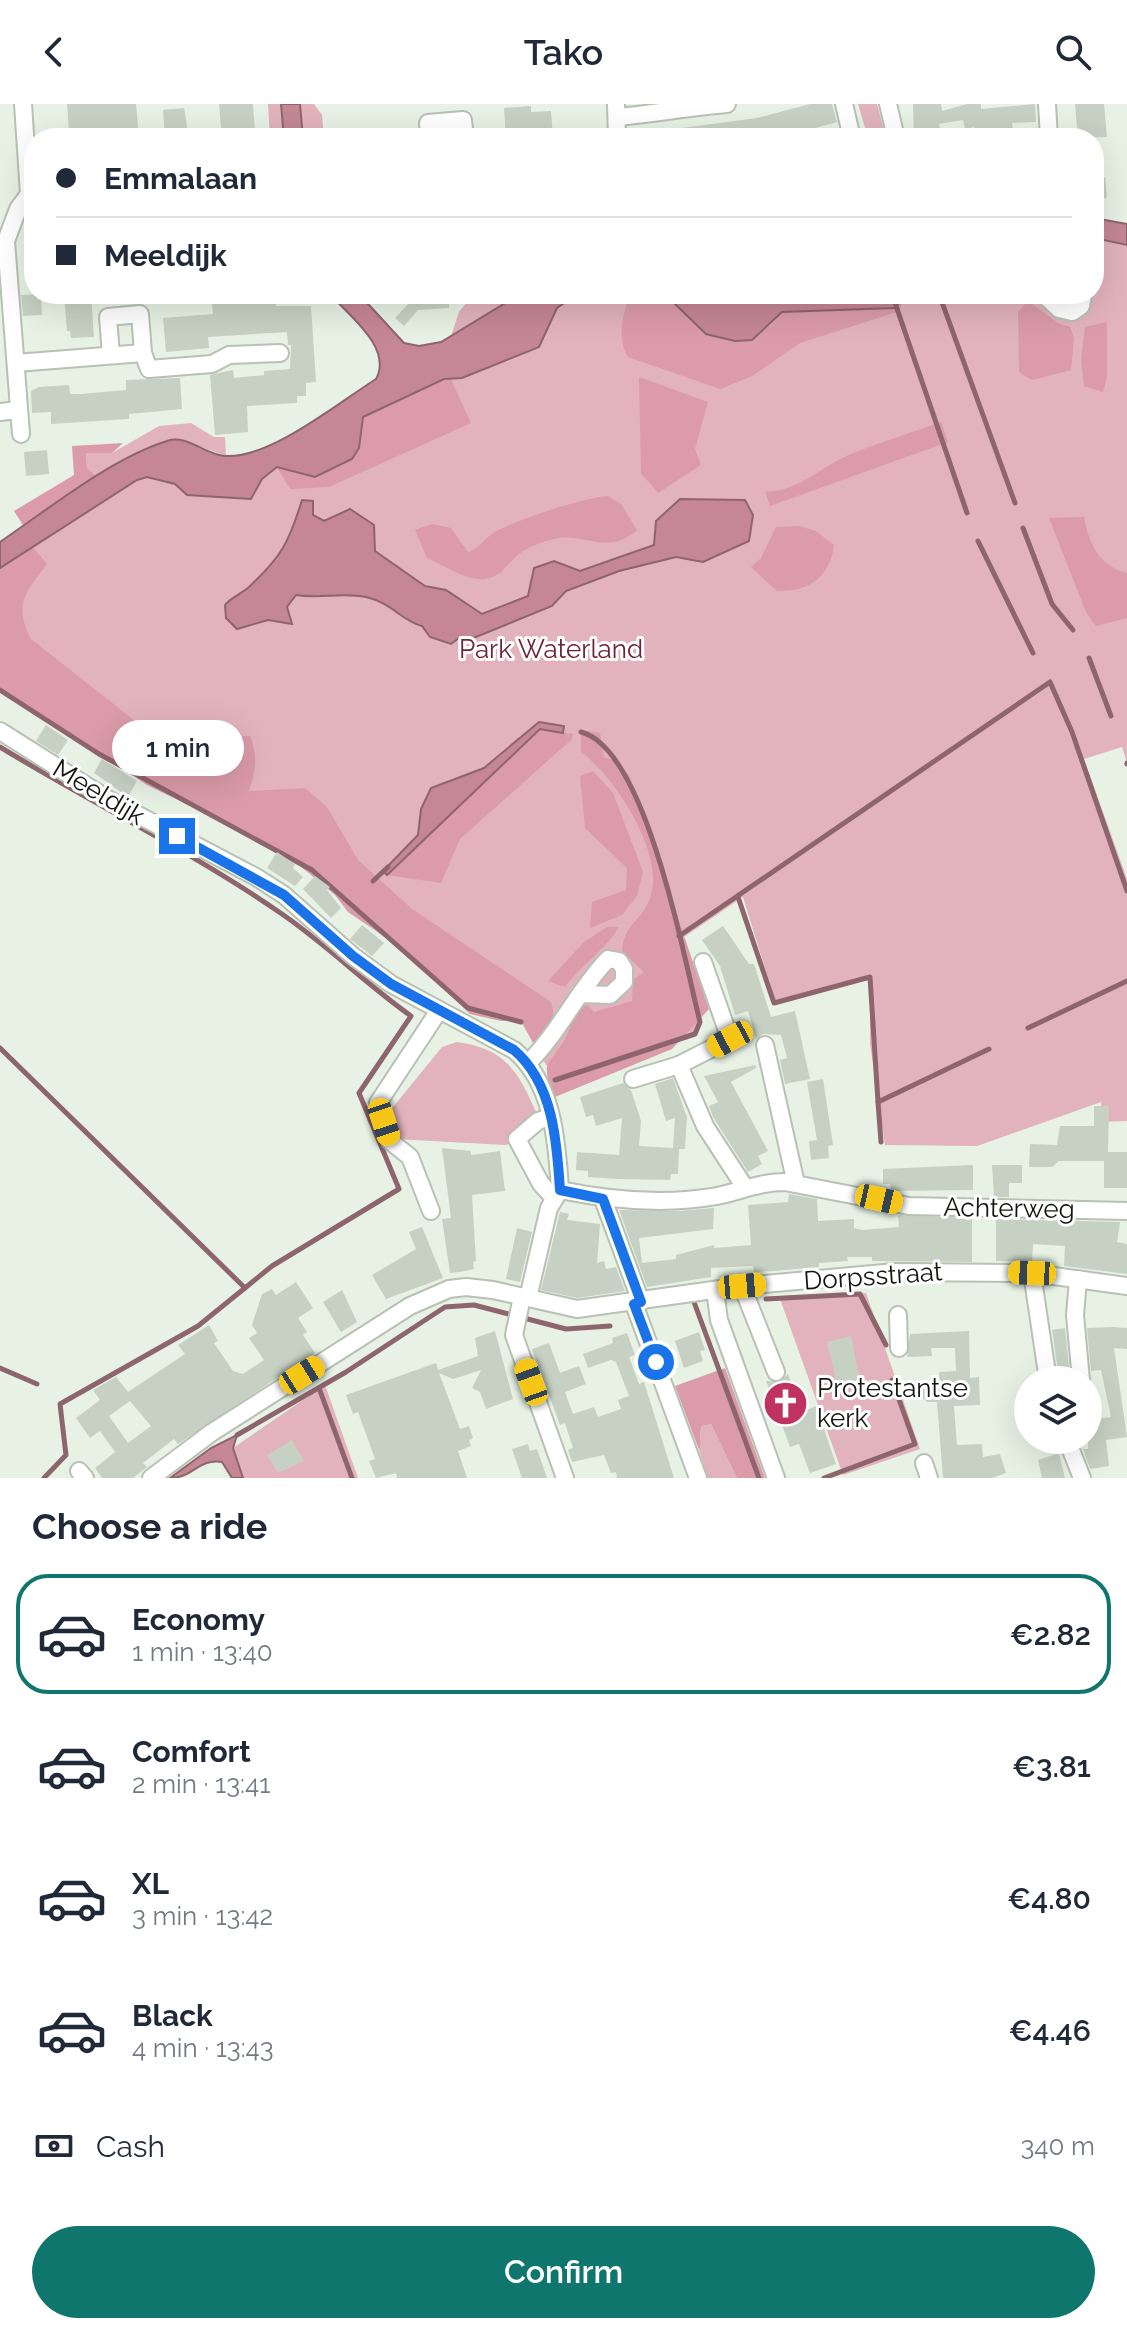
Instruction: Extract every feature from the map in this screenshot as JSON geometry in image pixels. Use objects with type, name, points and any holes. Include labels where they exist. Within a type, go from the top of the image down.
[{"type":"street","points":[[23,104],[25,128]]},
{"type":"street","points":[[616,110],[727,104]]},
{"type":"street","points":[[844,104],[850,128]]},
{"type":"street","points":[[888,104],[894,128]]},
{"type":"street","points":[[1047,104],[1048,128]]},
{"type":"street","points":[[428,128],[428,123],[463,120],[464,128]]},
{"type":"street","points":[[21,434],[6,241],[18,209],[24,202]]},
{"type":"street","points":[[0,210],[18,209]]},
{"type":"street","points":[[1054,304],[1059,309],[1072,312],[1081,304]]},
{"type":"street","points":[[111,355],[108,317],[140,314],[143,353],[149,369],[212,364],[229,355],[280,353]]},
{"type":"street","points":[[16,363],[143,353]]},
{"type":"street","points":[[0,412],[18,410]]},
{"type":"street","name":"Meeldijk","points":[[0,731],[106,798],[265,883],[353,956],[438,1012],[501,1043],[529,1062]]},
{"type":"street","points":[[633,1079],[679,1065],[730,1039],[703,962]]},
{"type":"street","points":[[565,1478],[514,1335],[557,1194],[558,1144],[538,1077],[529,1062],[549,1042],[583,994]]},
{"type":"street","points":[[431,1211],[410,1157],[390,1141],[378,1103],[438,1012]]},
{"type":"street","points":[[765,1045],[796,1184]]},
{"type":"street","points":[[679,1065],[705,1126],[744,1186]]},
{"type":"street","points":[[550,1117],[538,1121],[517,1139],[541,1184],[557,1194]]},
{"type":"street","name":"Achterweg","points":[[557,1194],[603,1199],[706,1197],[766,1182],[796,1184],[909,1206],[1127,1211]]},
{"type":"street","points":[[603,1199],[698,1478]]},
{"type":"street","name":"Dorpsstraat","points":[[151,1478],[211,1433],[428,1296],[466,1287],[521,1308],[577,1309],[638,1303],[742,1286],[895,1272],[1032,1273],[1127,1286]]},
{"type":"street","points":[[1032,1273],[1046,1366]]},
{"type":"street","points":[[1078,1279],[1075,1315],[1080,1366]]},
{"type":"street","points":[[742,1286],[776,1372]]},
{"type":"street","points":[[715,1290],[719,1320],[776,1478]]},
{"type":"street","points":[[898,1315],[899,1348]]},
{"type":"street","points":[[1073,1454],[1082,1478]]},
{"type":"green space","points":[[268,104],[281,104],[283,128],[269,128]]},
{"type":"green space","points":[[300,104],[314,104],[322,115],[323,128],[302,128]]},
{"type":"green space","points":[[858,104],[877,104],[883,128],[865,128]]},
{"type":"green space","name":"Park Waterland","points":[[1104,241],[1127,246],[1127,763],[1122,747],[1084,759],[1127,879],[1127,1121],[1102,1122],[1101,1102],[977,1146],[885,1145],[870,1044],[870,977],[776,1004],[743,897],[684,937],[682,934],[679,936],[700,1022],[695,1034],[555,1080],[521,1022],[468,1008],[312,870],[99,754],[0,690],[0,555],[149,463],[214,472],[332,430],[546,304],[1104,304]]},
{"type":"green space","points":[[465,304],[504,304],[451,336],[459,312]]},
{"type":"green space","points":[[191,423],[214,437],[225,437],[226,456],[171,439],[97,477],[87,468],[86,453],[112,453],[159,426]]},
{"type":"green space","points":[[457,1042],[488,1050],[509,1065],[524,1086],[537,1114],[511,1132],[509,1144],[505,1145],[395,1139],[385,1117],[442,1047]]},
{"type":"green space","points":[[866,1293],[920,1449],[843,1475],[779,1296]]},
{"type":"green space","points":[[325,1385],[358,1478],[243,1478],[233,1448]]},
{"type":"green space","points":[[711,1424],[737,1478],[708,1478],[699,1450],[700,1432],[702,1426]]},
{"type":"shaded area","points":[[281,104],[300,104],[302,128],[283,128]]},
{"type":"shaded area","points":[[1104,220],[1127,224],[1127,245],[1104,240]]},
{"type":"shaded area","points":[[340,304],[368,304],[404,343],[419,346],[441,342],[504,304],[563,304],[557,308],[539,347],[462,378],[444,379],[363,417],[359,448],[352,459],[315,477],[277,467],[262,479],[251,499],[187,495],[175,484],[147,477],[137,480],[0,568],[0,542],[124,460],[174,440],[189,442],[225,456],[262,449],[303,428],[376,379],[380,367],[379,356],[357,322]]},
{"type":"shaded area","points":[[627,304],[676,304],[706,334],[770,326],[782,312],[893,308],[901,304],[900,311],[800,343],[752,376],[720,389],[628,357],[623,343]]},
{"type":"shaded area","points":[[675,304],[898,304],[894,308],[782,312],[752,340],[735,341],[706,334]]},
{"type":"shaded area","points":[[1025,304],[1032,304],[1058,323],[1070,327],[1074,338],[1071,370],[1032,380],[1019,372],[1018,312]]},
{"type":"shaded area","points":[[1107,322],[1107,377],[1103,392],[1084,386],[1081,360],[1085,327]]},
{"type":"shaded area","points":[[450,377],[471,423],[329,487],[290,489],[277,467],[315,476],[352,459],[359,448],[363,417]]},
{"type":"shaded area","points":[[639,377],[708,402],[695,449],[701,465],[658,493],[641,473]]},
{"type":"shaded area","points":[[941,422],[948,442],[770,506],[765,492],[789,487],[851,454]]},
{"type":"shaded area","points":[[123,443],[112,453],[86,453],[87,468],[97,477],[23,525],[14,511],[74,475],[72,446]]},
{"type":"shaded area","points":[[608,496],[621,504],[637,530],[626,538],[605,543],[565,537],[540,543],[519,554],[496,576],[485,579],[463,575],[427,558],[415,530],[432,524],[451,528],[468,552],[493,533],[517,522],[566,505]]},
{"type":"shaded area","points":[[680,499],[745,500],[753,515],[749,541],[703,562],[676,557],[619,571],[566,591],[552,606],[471,639],[459,638],[451,644],[430,637],[422,626],[383,603],[357,596],[296,595],[287,607],[292,624],[268,620],[237,629],[226,618],[225,605],[247,589],[283,548],[302,500],[313,501],[313,515],[324,521],[350,509],[374,525],[375,551],[425,586],[446,590],[482,614],[528,596],[534,568],[554,561],[580,571],[654,545],[656,521]]},
{"type":"shaded area","points":[[1084,517],[1089,536],[1102,559],[1127,573],[1127,618],[1096,626],[1086,612],[1049,518]]},
{"type":"shaded area","points":[[799,526],[816,531],[834,545],[832,556],[823,574],[816,580],[799,589],[777,591],[751,567],[761,558],[776,527]]},
{"type":"shaded area","points":[[32,546],[47,564],[24,599],[23,616],[31,639],[135,721],[187,737],[250,736],[255,764],[249,791],[305,788],[327,807],[358,860],[412,909],[551,1002],[552,1021],[535,1047],[522,1021],[501,1021],[470,1014],[395,944],[348,912],[335,895],[271,845],[147,785],[0,689],[0,568]]},
{"type":"shaded area","points":[[539,722],[564,726],[563,733],[540,729],[387,875],[383,871],[418,835],[421,809],[431,788],[484,768]]},
{"type":"shaded area","points":[[540,729],[573,734],[571,740],[460,839],[441,883],[387,875]]},
{"type":"shaded area","points":[[581,730],[600,733],[604,757],[613,760],[629,775],[709,1009],[672,1049],[555,1097],[548,1077],[548,1066],[579,1009],[588,1005],[594,1012],[632,1001],[633,980],[644,972],[622,951],[629,929],[648,903],[653,885],[652,865],[636,820],[609,780],[581,752]]},
{"type":"shaded area","points":[[593,771],[613,793],[643,872],[637,896],[622,915],[590,928],[592,902],[626,890],[627,868],[585,828],[580,776]]},
{"type":"shaded area","points":[[607,927],[618,927],[609,941],[565,987],[548,981],[583,943]]},
{"type":"shaded area","points":[[725,1368],[765,1478],[737,1478],[711,1424],[702,1426],[699,1450],[675,1386]]},
{"type":"shaded area","points":[[237,1435],[233,1448],[243,1478],[232,1478],[222,1462],[214,1462],[170,1478],[211,1448]]},
{"type":"building","points":[[67,104],[136,104],[138,128],[69,128]]},
{"type":"building","points":[[219,104],[253,104],[255,128],[221,128]]},
{"type":"building","points":[[810,104],[832,104],[837,122],[816,128],[682,128],[757,118]]},
{"type":"building","points":[[913,104],[941,104],[942,111],[967,104],[981,104],[981,109],[1035,104],[1036,122],[1012,123],[1013,128],[965,128],[963,120],[939,124],[940,128],[914,128]]},
{"type":"building","points":[[1075,104],[1104,104],[1107,137],[1104,137],[1104,128],[1077,128]]},
{"type":"building","points":[[531,106],[531,112],[551,111],[552,128],[505,128],[504,108]]},
{"type":"building","points":[[184,108],[187,128],[164,128],[163,110]]},
{"type":"building","points":[[1104,177],[1107,198],[1104,198]]},
{"type":"building","points":[[21,295],[24,295],[24,304],[41,304],[42,315],[23,316]]},
{"type":"building","points":[[65,304],[92,304],[94,337],[71,338],[70,331],[67,331]]},
{"type":"building","points":[[212,304],[311,306],[316,382],[306,383],[306,396],[297,396],[297,403],[247,406],[248,432],[215,435],[210,375],[233,370],[234,378],[290,369],[291,345],[288,345],[287,332],[208,337],[209,348],[166,352],[163,318],[213,314]]},
{"type":"building","points":[[408,304],[449,304],[449,308],[418,310],[404,326],[395,318]]},
{"type":"building","points":[[180,378],[182,409],[129,414],[129,419],[51,424],[51,412],[32,413],[31,391],[39,387],[69,385],[70,394],[81,394],[126,390],[126,380]]},
{"type":"building","points":[[47,450],[49,474],[26,476],[24,452]]},
{"type":"building","points":[[46,725],[68,740],[58,755],[36,741]]},
{"type":"building","points":[[102,759],[137,781],[128,797],[94,773]]},
{"type":"building","points":[[277,852],[295,864],[293,868],[303,877],[295,886],[267,868]]},
{"type":"building","points":[[315,876],[330,887],[327,890],[341,908],[331,918],[303,889]]},
{"type":"building","points":[[362,925],[384,943],[372,956],[350,939]]},
{"type":"building","points":[[723,926],[749,964],[754,964],[771,1017],[795,1011],[810,1079],[785,1084],[780,1060],[787,1058],[781,1035],[763,1034],[756,1039],[748,1011],[735,1015],[720,966],[702,940]]},
{"type":"building","points":[[755,1065],[756,1068],[731,1082],[768,1151],[758,1156],[762,1164],[748,1172],[713,1117],[709,1106],[718,1102],[704,1076]]},
{"type":"building","points":[[673,1078],[687,1117],[685,1149],[679,1149],[678,1174],[671,1174],[670,1180],[618,1179],[588,1177],[588,1171],[576,1170],[577,1152],[619,1155],[622,1118],[596,1126],[593,1115],[586,1117],[580,1097],[623,1083],[631,1090],[641,1121],[639,1146],[673,1148],[675,1118],[666,1121],[655,1084]]},
{"type":"building","points":[[823,1079],[833,1145],[828,1146],[829,1158],[811,1160],[809,1141],[817,1140],[807,1082]]},
{"type":"building","points":[[1094,1106],[1109,1106],[1108,1152],[1127,1152],[1127,1188],[1104,1188],[1104,1161],[1059,1161],[1052,1167],[1029,1167],[1030,1144],[1057,1145],[1060,1126],[1094,1126]]},
{"type":"building","points":[[442,1148],[471,1151],[471,1155],[500,1151],[505,1191],[472,1195],[476,1261],[473,1262],[474,1269],[460,1272],[450,1273],[442,1219],[451,1218]]},
{"type":"building","points":[[973,1165],[973,1190],[891,1191],[890,1184],[883,1184],[883,1169]]},
{"type":"building","points":[[992,1165],[1022,1165],[1022,1183],[1009,1183],[1009,1197],[994,1197]]},
{"type":"building","points":[[789,1194],[817,1199],[818,1221],[854,1219],[854,1228],[862,1230],[899,1227],[898,1215],[972,1218],[972,1262],[872,1261],[872,1257],[847,1257],[848,1261],[819,1263],[819,1267],[774,1271],[754,1272],[753,1266],[711,1268],[711,1277],[647,1287],[619,1210],[714,1208],[713,1229],[639,1238],[642,1263],[676,1259],[676,1255],[714,1245],[714,1248],[751,1245],[748,1205],[788,1202]]},
{"type":"building","points":[[560,1212],[569,1214],[567,1220],[600,1224],[597,1263],[604,1261],[606,1269],[616,1267],[625,1291],[577,1298],[541,1290]]},
{"type":"building","points":[[996,1219],[1120,1222],[1117,1242],[1127,1244],[1127,1274],[1064,1266],[1065,1246],[1033,1244],[1032,1262],[996,1261]]},
{"type":"building","points":[[422,1227],[443,1278],[386,1299],[372,1275],[416,1249],[409,1232]]},
{"type":"building","points":[[517,1228],[532,1232],[520,1282],[506,1279]]},
{"type":"building","points":[[296,1282],[313,1308],[298,1318],[307,1332],[303,1335],[315,1353],[178,1444],[174,1439],[143,1463],[147,1467],[133,1478],[102,1478],[95,1468],[115,1452],[100,1431],[90,1438],[76,1418],[100,1400],[93,1390],[116,1377],[128,1392],[185,1354],[178,1345],[209,1325],[218,1341],[214,1343],[233,1371],[243,1374],[264,1360],[249,1338],[257,1333],[252,1325],[262,1294],[272,1289],[276,1295]],"holes":[[[130,1401],[151,1426],[128,1443],[109,1416]]]},
{"type":"building","points":[[342,1290],[357,1322],[341,1332],[323,1302]]},
{"type":"building","points":[[1065,1328],[1069,1366],[1057,1366],[1052,1330]]},
{"type":"building","points":[[1087,1328],[1127,1328],[1127,1349],[1114,1348],[1127,1437],[1106,1440],[1109,1466],[1090,1469],[1085,1454],[1102,1454],[1102,1418],[1111,1417],[1102,1366],[1091,1366]]},
{"type":"building","points":[[495,1331],[513,1399],[486,1409],[480,1392],[472,1388],[481,1370],[453,1379],[439,1373],[460,1429],[469,1426],[473,1438],[469,1440],[471,1446],[458,1451],[467,1478],[397,1478],[396,1473],[376,1478],[369,1461],[375,1459],[358,1412],[353,1414],[346,1395],[436,1363],[438,1370],[478,1356],[475,1338]]},
{"type":"building","points":[[969,1331],[970,1378],[979,1377],[980,1405],[954,1406],[957,1445],[982,1444],[983,1457],[1000,1454],[1006,1473],[992,1478],[943,1478],[937,1402],[927,1402],[915,1391],[940,1384],[939,1372],[956,1371],[955,1348],[931,1348],[932,1356],[907,1357],[910,1334]]},
{"type":"building","points":[[699,1332],[705,1350],[700,1351],[703,1361],[684,1368],[675,1341]]},
{"type":"building","points":[[627,1333],[635,1355],[629,1357],[639,1384],[644,1382],[674,1478],[617,1478],[616,1472],[611,1473],[604,1455],[572,1462],[568,1450],[573,1448],[565,1423],[560,1425],[532,1349],[549,1343],[560,1373],[579,1366],[586,1384],[565,1392],[573,1414],[594,1407],[598,1417],[621,1409],[618,1400],[629,1396],[616,1362],[611,1360],[588,1368],[583,1354],[613,1343],[612,1338]]},
{"type":"building","points":[[851,1336],[860,1380],[837,1385],[827,1342]]},
{"type":"building","points":[[788,1374],[802,1412],[816,1406],[836,1464],[810,1473],[799,1444],[790,1447],[766,1381],[779,1382]]},
{"type":"building","points":[[292,1440],[304,1461],[278,1473],[267,1455]]},
{"type":"building","points":[[528,1444],[530,1451],[537,1449],[547,1478],[522,1478],[512,1449]]},
{"type":"building","points":[[1059,1454],[1065,1478],[1042,1478],[1038,1460]]},
{"type":"waterway","points":[[895,304],[967,513]]},
{"type":"waterway","points":[[943,304],[1015,503]]},
{"type":"waterway","points":[[1023,528],[1052,604],[1073,630]]},
{"type":"waterway","points":[[978,541],[1033,653]]},
{"type":"waterway","points":[[1089,658],[1111,716]]},
{"type":"waterway","points":[[679,936],[1050,682],[1072,732],[1127,891]]},
{"type":"waterway","points":[[0,690],[99,754],[312,870],[468,1008],[521,1022]]},
{"type":"waterway","points":[[555,1080],[695,1034],[700,1022],[673,907],[643,815],[625,776],[604,747],[581,732]]},
{"type":"waterway","points":[[0,747],[248,891],[299,926],[411,1016],[359,1093],[399,1189],[272,1266],[198,1326],[60,1404],[66,1455],[44,1478]]},
{"type":"waterway","points":[[373,881],[388,867]]},
{"type":"waterway","points":[[738,897],[774,1003],[870,977],[878,1102],[989,1049]]},
{"type":"waterway","points":[[1028,1028],[1127,981]]},
{"type":"waterway","points":[[0,1048],[245,1288]]},
{"type":"waterway","points":[[878,1102],[881,1142]]},
{"type":"waterway","points":[[766,1299],[860,1294],[886,1345]]},
{"type":"waterway","points":[[694,1302],[759,1478]]},
{"type":"waterway","points":[[237,1435],[346,1372],[445,1307],[474,1305],[566,1329],[610,1326]]},
{"type":"waterway","points":[[0,1368],[37,1384]]},
{"type":"waterway","points":[[824,1478],[915,1444],[892,1380]]},
{"type":"waterway","points":[[319,1388],[352,1478]]},
{"type":"place","name":"Protestantse kerk","points":[[786,1403]]},
{"type":"route","points":[[177,836],[284,895],[353,956],[391,984],[438,1012],[514,1050],[529,1062],[543,1090],[558,1144],[560,1190],[603,1199],[641,1302],[634,1304],[656,1362]]}]
